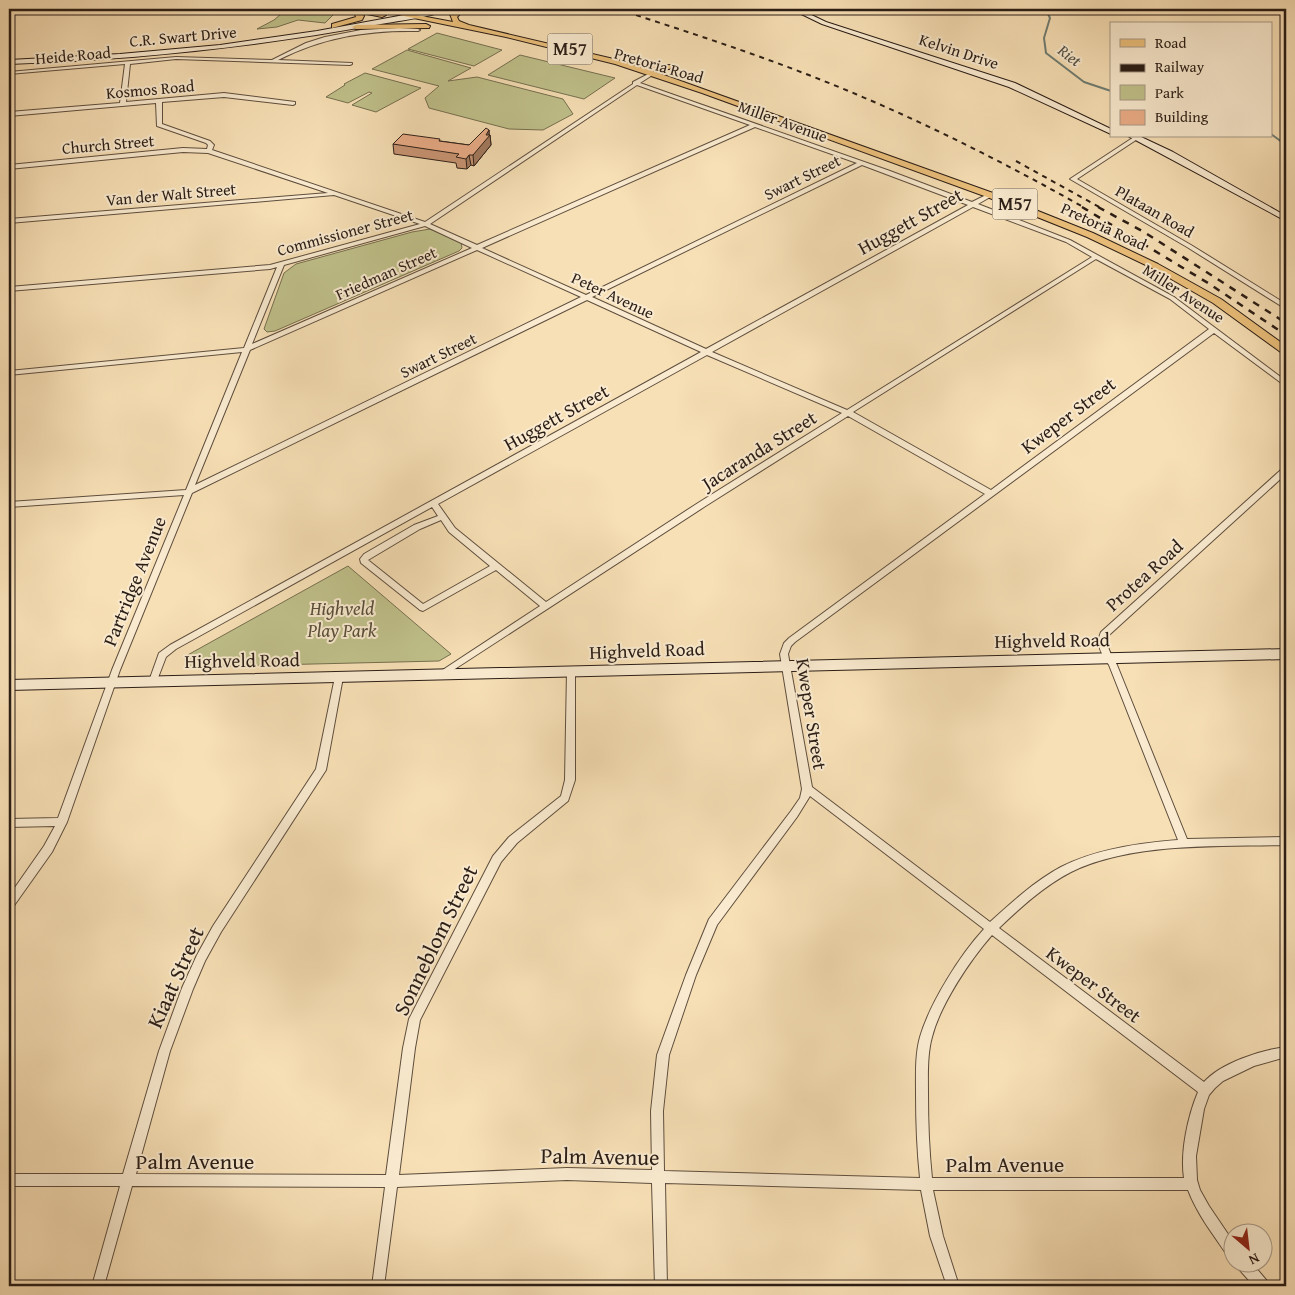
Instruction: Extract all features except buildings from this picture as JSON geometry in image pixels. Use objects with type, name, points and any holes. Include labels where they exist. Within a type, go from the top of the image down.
[{"type":"main road","name":"Pretoria Road","points":[[351,9],[385,16],[412,16],[581,52],[640,76],[674,80],[990,195],[1090,235],[1155,266],[1217,301],[1286,350]]},
{"type":"main road","points":[[335,26],[358,18],[359,14],[351,9]]},
{"type":"main road","name":"Pretoria Road","points":[[374,9],[436,26],[500,39],[724,99]]},
{"type":"main road","points":[[462,9],[453,16],[456,22],[467,27]]},
{"type":"main road","points":[[356,27],[436,26]]},
{"type":"main road","points":[[640,76],[670,67],[669,72],[674,80]]},
{"type":"street","name":"C.R. Swart Drive","points":[[9,62],[188,50],[282,39],[356,27],[419,9]]},
{"type":"street","points":[[412,16],[446,9]]},
{"type":"street","name":"Kelvin Drive","points":[[794,9],[824,23],[976,71],[1012,85],[1110,132]]},
{"type":"street","name":"Kelvin Drive","points":[[803,9],[830,21],[1016,83],[1110,127]]},
{"type":"street","name":"C.R. Swart Drive","points":[[9,57],[174,46],[335,26],[385,16]]},
{"type":"street","points":[[273,61],[329,38],[381,29],[418,30]]},
{"type":"street","points":[[864,44],[890,45]]},
{"type":"street","name":"Heide Road","points":[[9,73],[184,58],[350,64]]},
{"type":"street","points":[[123,103],[128,62]]},
{"type":"street","name":"Miller Avenue","points":[[640,76],[755,125],[975,204],[1060,238],[1097,256],[1172,298],[1286,384]]},
{"type":"street","name":"Commissioner Street","points":[[9,289],[281,265],[426,224],[640,76]]},
{"type":"street","name":"Kosmos Road","points":[[9,114],[233,95],[292,103]]},
{"type":"street","points":[[159,101],[159,125],[208,142],[211,145],[209,151]]},
{"type":"street","name":"Friedman Street","points":[[9,373],[246,350],[755,125]]},
{"type":"street","points":[[1133,139],[1201,172],[1286,219]]},
{"type":"street","name":"Plataan Road","points":[[1133,139],[1073,179],[1167,233],[1286,307]]},
{"type":"street","name":"Church Street","points":[[9,167],[183,150],[209,151]]},
{"type":"street","name":"Peter Avenue","points":[[209,151],[426,224],[706,352],[850,413],[992,494]]},
{"type":"street","name":"Swart Street","points":[[9,504],[188,492],[862,163]]},
{"type":"street","name":"Van der Walt Street","points":[[9,221],[336,194]]},
{"type":"street","name":"Huggett Street","points":[[153,681],[162,655],[173,647],[990,195]]},
{"type":"street","name":"Jacaranda Street","points":[[441,675],[701,505],[1097,256]]},
{"type":"street","name":"Partridge Avenue","points":[[9,904],[48,849],[62,822],[111,682],[281,265]]},
{"type":"street","points":[[1276,300],[1286,297]]},
{"type":"street","name":"Kweper Street","points":[[1205,1090],[807,789],[785,665],[785,649],[792,640],[1214,329]]},
{"type":"street","name":"Protea Road","points":[[1184,843],[1109,658],[1101,643],[1104,634],[1286,470]]},
{"type":"street","points":[[433,503],[452,530],[545,606]]},
{"type":"street","points":[[442,517],[414,529],[367,556],[364,558],[364,561],[423,608],[496,566]]},
{"type":"street","name":"Highveld Road","points":[[9,685],[1286,654]]},
{"type":"street","name":"Sonneblom Street","points":[[378,1286],[412,1032],[421,1005],[505,848],[561,803],[568,793],[570,780],[571,671]]},
{"type":"street","name":"Kiaat Street","points":[[98,1286],[148,1103],[188,988],[203,953],[217,929],[321,770],[339,677]]},
{"type":"street","points":[[660,1286],[657,1104],[661,1064],[666,1045],[691,975],[713,922],[794,814],[804,799],[807,789]]},
{"type":"street","points":[[9,823],[62,822]]},
{"type":"street","points":[[953,1286],[930,1208],[926,1184],[923,1149],[922,1070],[926,1036],[950,988],[991,928],[1046,882],[1087,861],[1116,853],[1184,843],[1286,841]]},
{"type":"street","points":[[1222,1236],[1203,1208],[1191,1184],[1191,1144],[1196,1117],[1205,1090],[1233,1070],[1255,1060],[1286,1052]]},
{"type":"street","name":"Palm Avenue","points":[[9,1180],[392,1181],[567,1174],[926,1184],[1191,1184]]},
{"type":"street","points":[[1250,1272],[1262,1286]]},
{"type":"green space","points":[[287,9],[337,11],[325,23],[298,20],[277,27],[257,29],[274,20]]},
{"type":"green space","points":[[437,33],[502,50],[474,66],[408,49]]},
{"type":"green space","points":[[407,50],[471,68],[448,81],[477,77],[563,99],[573,114],[543,130],[509,129],[429,108],[425,98],[439,86],[372,69]]},
{"type":"green space","points":[[520,55],[615,78],[584,99],[488,75]]},
{"type":"green space","points":[[365,73],[421,88],[376,112],[352,105],[372,93],[369,92],[348,103],[326,97],[344,84]]},
{"type":"green space","points":[[430,229],[461,242],[462,248],[459,251],[275,331],[267,332],[264,329],[284,273],[296,264],[412,232]]},
{"type":"green space","name":"Highveld Play Park","points":[[348,566],[451,654],[439,661],[187,667],[184,657]]},
{"type":"waterway","name":"Riet","points":[[994,9],[1037,11],[1048,14],[1050,18],[1044,38],[1046,53],[1084,82],[1110,91]]},
{"type":"waterway","name":"Riet","points":[[1272,135],[1286,145]]},
{"type":"railway","points":[[617,9],[771,61],[868,99],[1014,169],[1085,208]]},
{"type":"railway","points":[[1016,161],[1101,208]]},
{"type":"railway","points":[[1082,207],[1208,283],[1286,335]]},
{"type":"railway","points":[[1098,207],[1144,232],[1286,323]]}]
